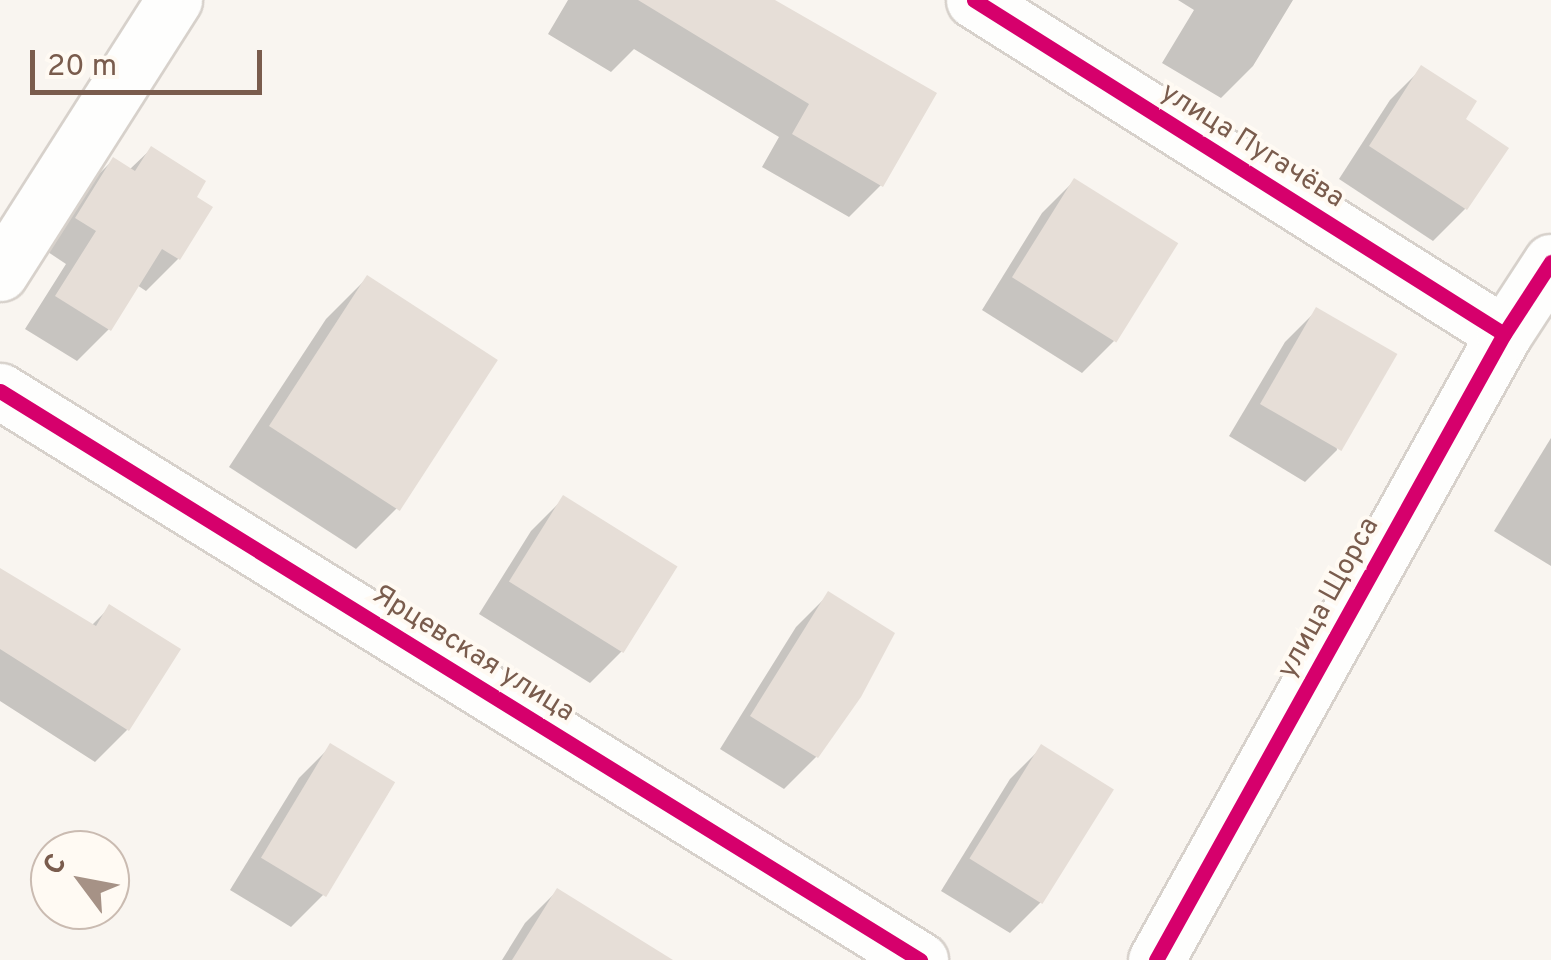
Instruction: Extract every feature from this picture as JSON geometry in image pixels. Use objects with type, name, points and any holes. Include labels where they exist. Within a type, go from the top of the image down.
[{"type":"street","points":[[0,273],[174,0]]},
{"type":"street","name":"улица Пугачёва","points":[[974,0],[1504,334]]},
{"type":"street","name":"улица Щорса","points":[[1156,960],[1504,334],[1551,262]]},
{"type":"street","name":"Ярцевская улица","points":[[0,391],[920,960]]},
{"type":"building","points":[[638,0],[775,0],[937,93],[883,187],[792,134],[809,104]]},
{"type":"building","points":[[1421,65],[1477,101],[1466,119],[1509,148],[1467,210],[1369,146]]},
{"type":"building","points":[[151,146],[206,181],[197,197],[213,207],[180,260],[162,249],[111,331],[55,296],[96,231],[75,218],[113,157],[135,171]]},
{"type":"building","points":[[1074,178],[1178,243],[1116,342],[1012,277]]},
{"type":"building","points":[[367,275],[498,360],[400,511],[269,426]]},
{"type":"building","points":[[1316,307],[1397,354],[1341,451],[1260,404]]},
{"type":"building","points":[[563,495],[677,567],[623,653],[509,582]]},
{"type":"building","points":[[0,568],[96,626],[109,604],[181,649],[129,731],[0,649]]},
{"type":"building","points":[[828,591],[895,633],[861,697],[818,758],[750,716]]},
{"type":"building","points":[[330,743],[395,782],[326,897],[261,858]]},
{"type":"building","points":[[1041,744],[1114,790],[1042,904],[969,858]]},
{"type":"building","points":[[557,888],[673,960],[512,960]]},
{"type":"cycle path","points":[[974,0],[1504,334]]},
{"type":"cycle path","points":[[1156,960],[1504,334],[1551,262]]},
{"type":"cycle path","points":[[0,391],[920,960]]}]
